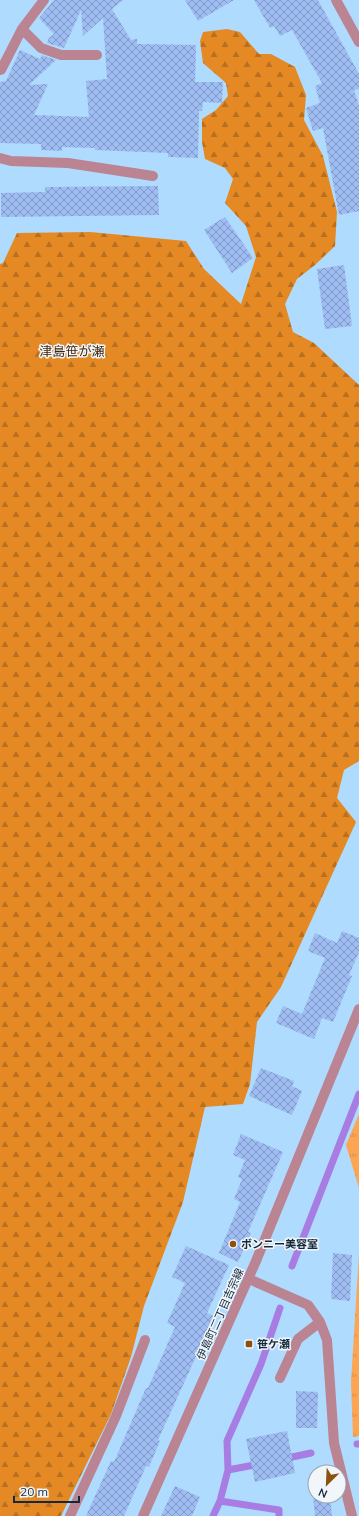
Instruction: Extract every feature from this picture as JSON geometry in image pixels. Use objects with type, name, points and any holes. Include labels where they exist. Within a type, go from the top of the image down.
[{"type":"street","points":[[0,70],[22,30],[44,0]]},
{"type":"street","points":[[336,0],[359,41]]},
{"type":"street","points":[[22,30],[41,48],[61,55],[97,55]]},
{"type":"street","points":[[0,158],[11,161],[68,163],[153,176]]},
{"type":"street","name":"伊島町二丁目吉宗線","points":[[143,1516],[249,1279],[359,1008]]},
{"type":"street","points":[[249,1279],[308,1305],[320,1322],[327,1340],[334,1443],[352,1516]]},
{"type":"street","points":[[280,1378],[298,1339],[320,1322]]},
{"type":"street","points":[[70,1516],[116,1416],[146,1340]]},
{"type":"green space","points":[[227,29],[240,32],[259,54],[271,54],[295,67],[306,95],[304,120],[323,156],[337,212],[335,246],[315,265],[297,279],[285,304],[293,332],[314,343],[359,385],[359,761],[344,770],[337,798],[356,822],[281,987],[257,1022],[250,1084],[243,1104],[205,1107],[183,1202],[144,1306],[131,1357],[111,1414],[61,1516],[0,1516],[0,264],[3,263],[17,233],[90,232],[186,241],[204,269],[241,304],[256,257],[246,226],[225,203],[233,179],[225,168],[205,159],[202,142],[202,119],[216,110],[228,96],[226,83],[203,63],[200,41],[203,32]]},
{"type":"green space","points":[[359,1114],[359,1188],[346,1145]]},
{"type":"green space","points":[[359,1254],[359,1436],[353,1437],[351,1382]]},
{"type":"building","points":[[54,0],[123,0],[112,9],[131,40],[137,39],[137,44],[196,45],[195,82],[223,82],[222,103],[203,102],[202,111],[199,111],[198,158],[168,157],[168,153],[95,150],[95,148],[62,147],[62,151],[41,150],[41,144],[0,143],[0,82],[6,81],[20,50],[40,59],[42,55],[56,60],[29,85],[48,84],[34,115],[89,117],[86,81],[107,79],[103,18],[83,36],[81,10],[64,48],[47,43],[49,38],[54,34],[39,18]]},
{"type":"building","points":[[185,0],[234,0],[198,21]]},
{"type":"building","points":[[254,0],[318,0],[359,74],[359,89],[354,90],[359,106],[359,211],[339,215],[323,128],[313,131],[306,108],[320,103],[315,86],[322,83],[292,30],[280,36],[274,26],[270,28]]},
{"type":"building","points":[[158,186],[159,215],[1,217],[1,193],[45,192],[45,187]]},
{"type":"building","points":[[225,217],[253,258],[232,273],[204,230]]},
{"type":"building","points":[[344,265],[352,326],[325,329],[317,269]]},
{"type":"building","points":[[342,931],[359,938],[359,952],[349,975],[352,976],[333,1022],[322,1018],[314,1039],[276,1023],[283,1006],[302,1014],[325,958],[308,951],[315,933],[337,943]]},
{"type":"building","points":[[261,1068],[294,1081],[292,1086],[302,1091],[292,1115],[249,1096]]},
{"type":"building","points":[[241,1134],[283,1152],[248,1232],[251,1233],[238,1262],[219,1253],[240,1202],[234,1199],[242,1179],[238,1177],[245,1160],[233,1155]]},
{"type":"building","points":[[186,1246],[229,1265],[207,1313],[213,1316],[158,1440],[160,1441],[149,1467],[146,1466],[124,1516],[86,1516],[111,1461],[114,1462],[146,1388],[148,1388],[175,1327],[167,1323],[185,1283],[172,1277]]},
{"type":"building","points":[[333,1253],[352,1255],[350,1301],[331,1299]]},
{"type":"building","points":[[296,1391],[318,1392],[317,1428],[296,1428]]},
{"type":"building","points":[[287,1431],[295,1473],[255,1482],[246,1439]]},
{"type":"building","points":[[175,1486],[200,1497],[192,1516],[161,1516]]},
{"type":"building","points":[[314,1504],[331,1504],[332,1516],[315,1516]]},
{"type":"waterway","points":[[292,1266],[359,1094]]},
{"type":"waterway","points":[[213,1516],[220,1501],[228,1470],[227,1441],[261,1364],[280,1308]]},
{"type":"waterway","points":[[283,1459],[311,1453]]},
{"type":"waterway","points":[[228,1470],[259,1464]]},
{"type":"waterway","points":[[220,1501],[279,1510],[279,1516]]},
{"type":"place","name":"ボンニー美容室","points":[[233,1244]]},
{"type":"place","name":"笹ケ瀬","points":[[249,1344]]},
{"type":"district","name":"津島笹が瀬","points":[[72,351]]}]
